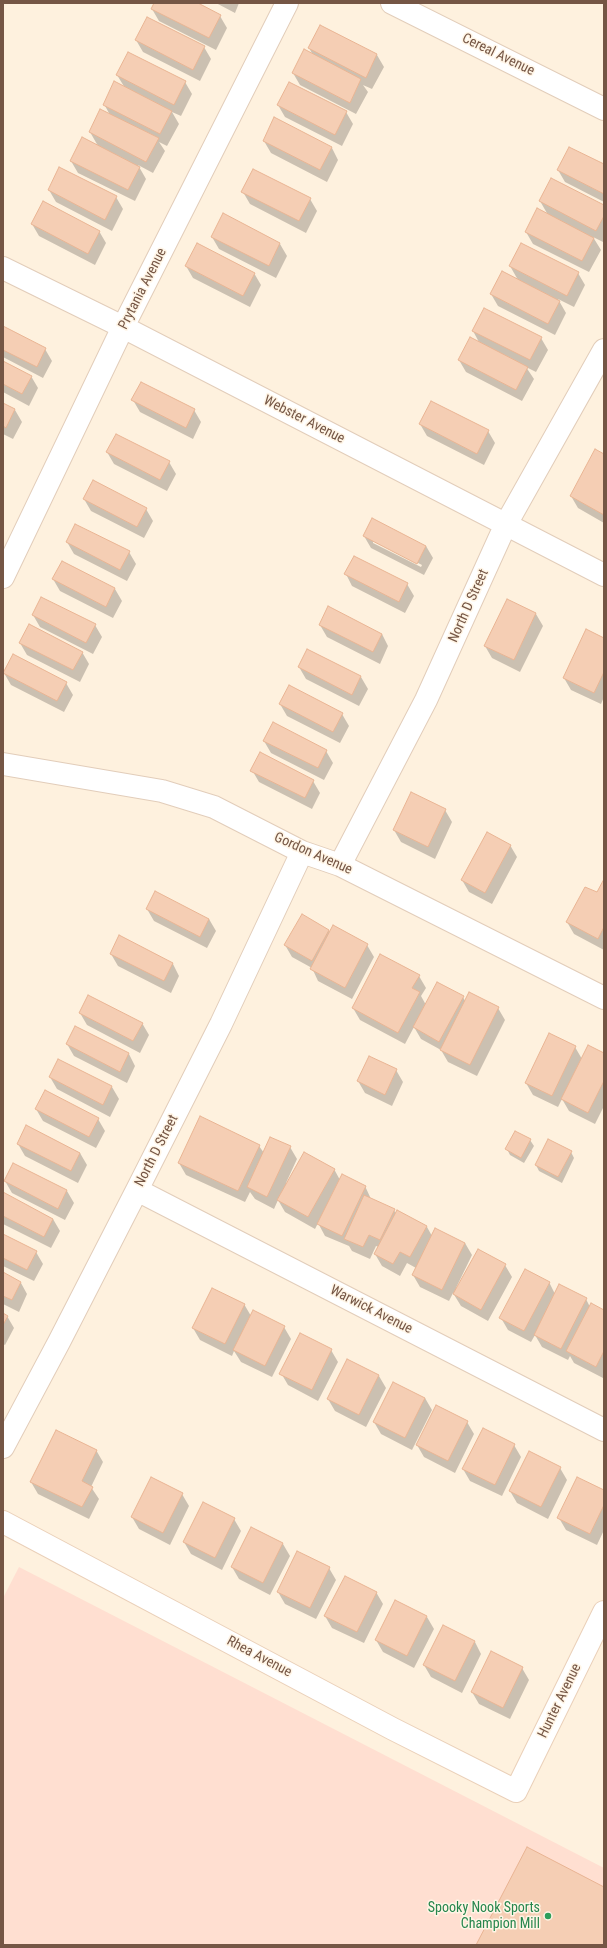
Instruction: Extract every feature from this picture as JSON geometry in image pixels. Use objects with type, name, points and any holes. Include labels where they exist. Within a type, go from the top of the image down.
[{"type":"street","name":"Prytania Avenue","points":[[3,577],[123,327],[287,3]]},
{"type":"street","name":"Cereal Avenue","points":[[392,3],[604,109]]},
{"type":"street","name":"Webster Avenue","points":[[3,268],[123,327],[505,526],[604,575]]},
{"type":"street","name":"North D Street","points":[[340,865],[426,700],[505,526],[604,350]]},
{"type":"street","name":"Gordon Avenue","points":[[3,764],[162,791],[214,807],[302,852],[340,865],[604,998]]},
{"type":"street","name":"North D Street","points":[[3,1447],[59,1342],[221,1024],[302,852]]},
{"type":"street","name":"Warwick Avenue","points":[[137,1190],[604,1430]]},
{"type":"street","name":"Rhea Avenue","points":[[3,1522],[393,1729],[516,1791]]},
{"type":"street","name":"Hunter Avenue","points":[[516,1791],[604,1612]]},
{"type":"shaded area","points":[[19,1567],[604,1868],[604,1945],[3,1945],[3,1598]]},
{"type":"building","points":[[154,3],[198,3],[221,15],[209,38],[151,9]]},
{"type":"building","points":[[147,17],[205,46],[193,70],[135,40]]},
{"type":"building","points":[[320,25],[377,54],[366,78],[308,48]]},
{"type":"building","points":[[304,49],[361,79],[350,103],[292,73]]},
{"type":"building","points":[[128,52],[186,81],[174,105],[116,75]]},
{"type":"building","points":[[114,81],[172,111],[160,134],[103,105]]},
{"type":"building","points":[[289,82],[347,111],[335,135],[277,105]]},
{"type":"building","points":[[100,109],[159,138],[146,162],[89,132]]},
{"type":"building","points":[[274,117],[332,147],[320,170],[263,141]]},
{"type":"building","points":[[82,137],[140,167],[128,190],[70,161]]},
{"type":"building","points":[[569,147],[604,164],[604,194],[557,170]]},
{"type":"building","points":[[59,167],[117,196],[105,220],[48,190]]},
{"type":"building","points":[[253,169],[311,198],[299,221],[241,192]]},
{"type":"building","points":[[551,178],[604,205],[604,216],[596,231],[539,201]]},
{"type":"building","points":[[43,201],[100,231],[88,254],[31,224]]},
{"type":"building","points":[[537,208],[594,238],[582,261],[525,232]]},
{"type":"building","points":[[223,213],[280,243],[269,266],[211,237]]},
{"type":"building","points":[[197,243],[255,273],[243,296],[185,266]]},
{"type":"building","points":[[521,243],[579,272],[567,296],[509,266]]},
{"type":"building","points":[[502,271],[560,301],[548,324],[490,294]]},
{"type":"building","points":[[484,308],[542,337],[530,360],[472,331]]},
{"type":"building","points":[[3,326],[46,348],[37,367],[3,350]]},
{"type":"building","points":[[470,337],[528,367],[516,390],[458,360]]},
{"type":"building","points":[[3,361],[32,376],[22,394],[3,384]]},
{"type":"building","points":[[141,382],[195,409],[186,428],[131,400]]},
{"type":"building","points":[[431,401],[489,430],[477,454],[419,424]]},
{"type":"building","points":[[3,403],[15,409],[6,428],[3,426]]},
{"type":"building","points":[[116,434],[170,461],[160,480],[106,452]]},
{"type":"building","points":[[595,449],[604,454],[604,515],[570,496]]},
{"type":"building","points":[[93,480],[147,508],[137,527],[83,499]]},
{"type":"building","points":[[372,518],[426,546],[417,564],[363,536]]},
{"type":"building","points":[[75,524],[130,551],[120,570],[66,542]]},
{"type":"building","points":[[354,556],[408,583],[399,602],[344,574]]},
{"type":"building","points":[[62,561],[115,588],[106,607],[52,579]]},
{"type":"building","points":[[41,597],[96,624],[86,643],[32,615]]},
{"type":"building","points":[[507,599],[536,613],[514,660],[484,646]]},
{"type":"building","points":[[328,606],[382,634],[373,652],[319,625]]},
{"type":"building","points":[[29,624],[83,652],[73,670],[19,643]]},
{"type":"building","points":[[586,629],[604,638],[604,672],[594,693],[563,678]]},
{"type":"building","points":[[307,649],[361,676],[352,695],[298,667]]},
{"type":"building","points":[[13,654],[67,682],[57,701],[3,673]]},
{"type":"building","points":[[289,685],[343,713],[333,732],[279,704]]},
{"type":"building","points":[[273,722],[327,750],[318,768],[263,741]]},
{"type":"building","points":[[260,752],[314,780],[305,798],[250,771]]},
{"type":"building","points":[[411,792],[446,809],[428,847],[393,830]]},
{"type":"building","points":[[487,832],[511,845],[485,893],[461,880]]},
{"type":"building","points":[[604,879],[604,927],[598,939],[566,922],[585,887],[597,892]]},
{"type":"building","points":[[155,891],[209,919],[200,937],[146,909]]},
{"type":"building","points":[[302,914],[329,930],[312,961],[284,945]]},
{"type":"building","points":[[333,925],[368,944],[345,988],[310,969]]},
{"type":"building","points":[[119,935],[173,963],[164,981],[110,954]]},
{"type":"building","points":[[380,954],[420,975],[412,988],[420,992],[398,1033],[352,1008]]},
{"type":"building","points":[[437,982],[464,996],[439,1042],[413,1027]]},
{"type":"building","points":[[469,992],[499,1007],[470,1065],[440,1050]]},
{"type":"building","points":[[88,995],[143,1023],[133,1041],[79,1013]]},
{"type":"building","points":[[75,1026],[129,1053],[120,1072],[66,1044]]},
{"type":"building","points":[[549,1033],[576,1046],[552,1096],[525,1083]]},
{"type":"building","points":[[588,1045],[604,1053],[604,1081],[588,1113],[561,1099]]},
{"type":"building","points":[[369,1056],[397,1069],[385,1095],[357,1081]]},
{"type":"building","points":[[58,1059],[112,1086],[103,1105],[49,1077]]},
{"type":"building","points":[[45,1090],[99,1118],[89,1137],[35,1109]]},
{"type":"building","points":[[200,1116],[260,1145],[238,1191],[178,1163]]},
{"type":"building","points":[[26,1125],[80,1153],[71,1171],[17,1144]]},
{"type":"building","points":[[515,1131],[531,1139],[521,1158],[505,1149]]},
{"type":"building","points":[[270,1137],[291,1146],[267,1197],[247,1187]]},
{"type":"building","points":[[548,1139],[572,1151],[558,1177],[535,1165]]},
{"type":"building","points":[[304,1152],[335,1169],[308,1217],[277,1200]]},
{"type":"building","points":[[13,1163],[67,1190],[58,1209],[4,1181]]},
{"type":"building","points":[[342,1174],[366,1186],[342,1236],[317,1224]]},
{"type":"building","points":[[3,1192],[53,1219],[44,1237],[3,1216]]},
{"type":"building","points":[[364,1195],[395,1209],[380,1240],[369,1235],[363,1247],[344,1239]]},
{"type":"building","points":[[397,1210],[427,1226],[410,1257],[400,1252],[393,1264],[374,1254]]},
{"type":"building","points":[[435,1228],[465,1243],[442,1290],[412,1275]]},
{"type":"building","points":[[3,1234],[37,1251],[27,1270],[3,1258]]},
{"type":"building","points":[[478,1249],[506,1264],[481,1310],[453,1294]]},
{"type":"building","points":[[525,1269],[550,1282],[524,1331],[499,1318]]},
{"type":"building","points":[[3,1272],[21,1282],[12,1300],[3,1296]]},
{"type":"building","points":[[559,1284],[587,1298],[561,1349],[534,1335]]},
{"type":"building","points":[[212,1288],[245,1304],[225,1344],[192,1328]]},
{"type":"building","points":[[591,1303],[604,1310],[604,1351],[596,1367],[566,1351]]},
{"type":"building","points":[[253,1310],[285,1326],[265,1366],[233,1350]]},
{"type":"building","points":[[3,1313],[8,1316],[3,1325]]},
{"type":"building","points":[[300,1333],[332,1349],[312,1390],[279,1374]]},
{"type":"building","points":[[347,1359],[379,1375],[359,1415],[327,1399]]},
{"type":"building","points":[[393,1382],[425,1398],[405,1438],[373,1422]]},
{"type":"building","points":[[436,1405],[468,1421],[448,1461],[416,1445]]},
{"type":"building","points":[[483,1428],[515,1444],[495,1485],[462,1469]]},
{"type":"building","points":[[56,1430],[97,1450],[82,1481],[93,1487],[82,1507],[30,1482]]},
{"type":"building","points":[[529,1451],[561,1467],[541,1507],[509,1491]]},
{"type":"building","points":[[151,1477],[183,1493],[163,1533],[131,1517]]},
{"type":"building","points":[[577,1477],[604,1490],[604,1505],[590,1534],[557,1518]]},
{"type":"building","points":[[203,1502],[235,1518],[215,1558],[183,1542]]},
{"type":"building","points":[[251,1527],[283,1543],[263,1583],[231,1567]]},
{"type":"building","points":[[297,1551],[330,1567],[310,1608],[277,1592]]},
{"type":"building","points":[[345,1576],[377,1592],[357,1632],[324,1616]]},
{"type":"building","points":[[395,1600],[427,1616],[407,1656],[375,1640]]},
{"type":"building","points":[[443,1625],[475,1641],[455,1681],[423,1665]]},
{"type":"building","points":[[491,1651],[523,1667],[503,1708],[471,1692]]},
{"type":"building","name":"Spooky Nook Sports Champion Mill","points":[[527,1847],[604,1887],[604,1945],[476,1945]]},
{"type":"place","name":"Spooky Nook Sports Champion Mill","points":[[548,1916]]}]
